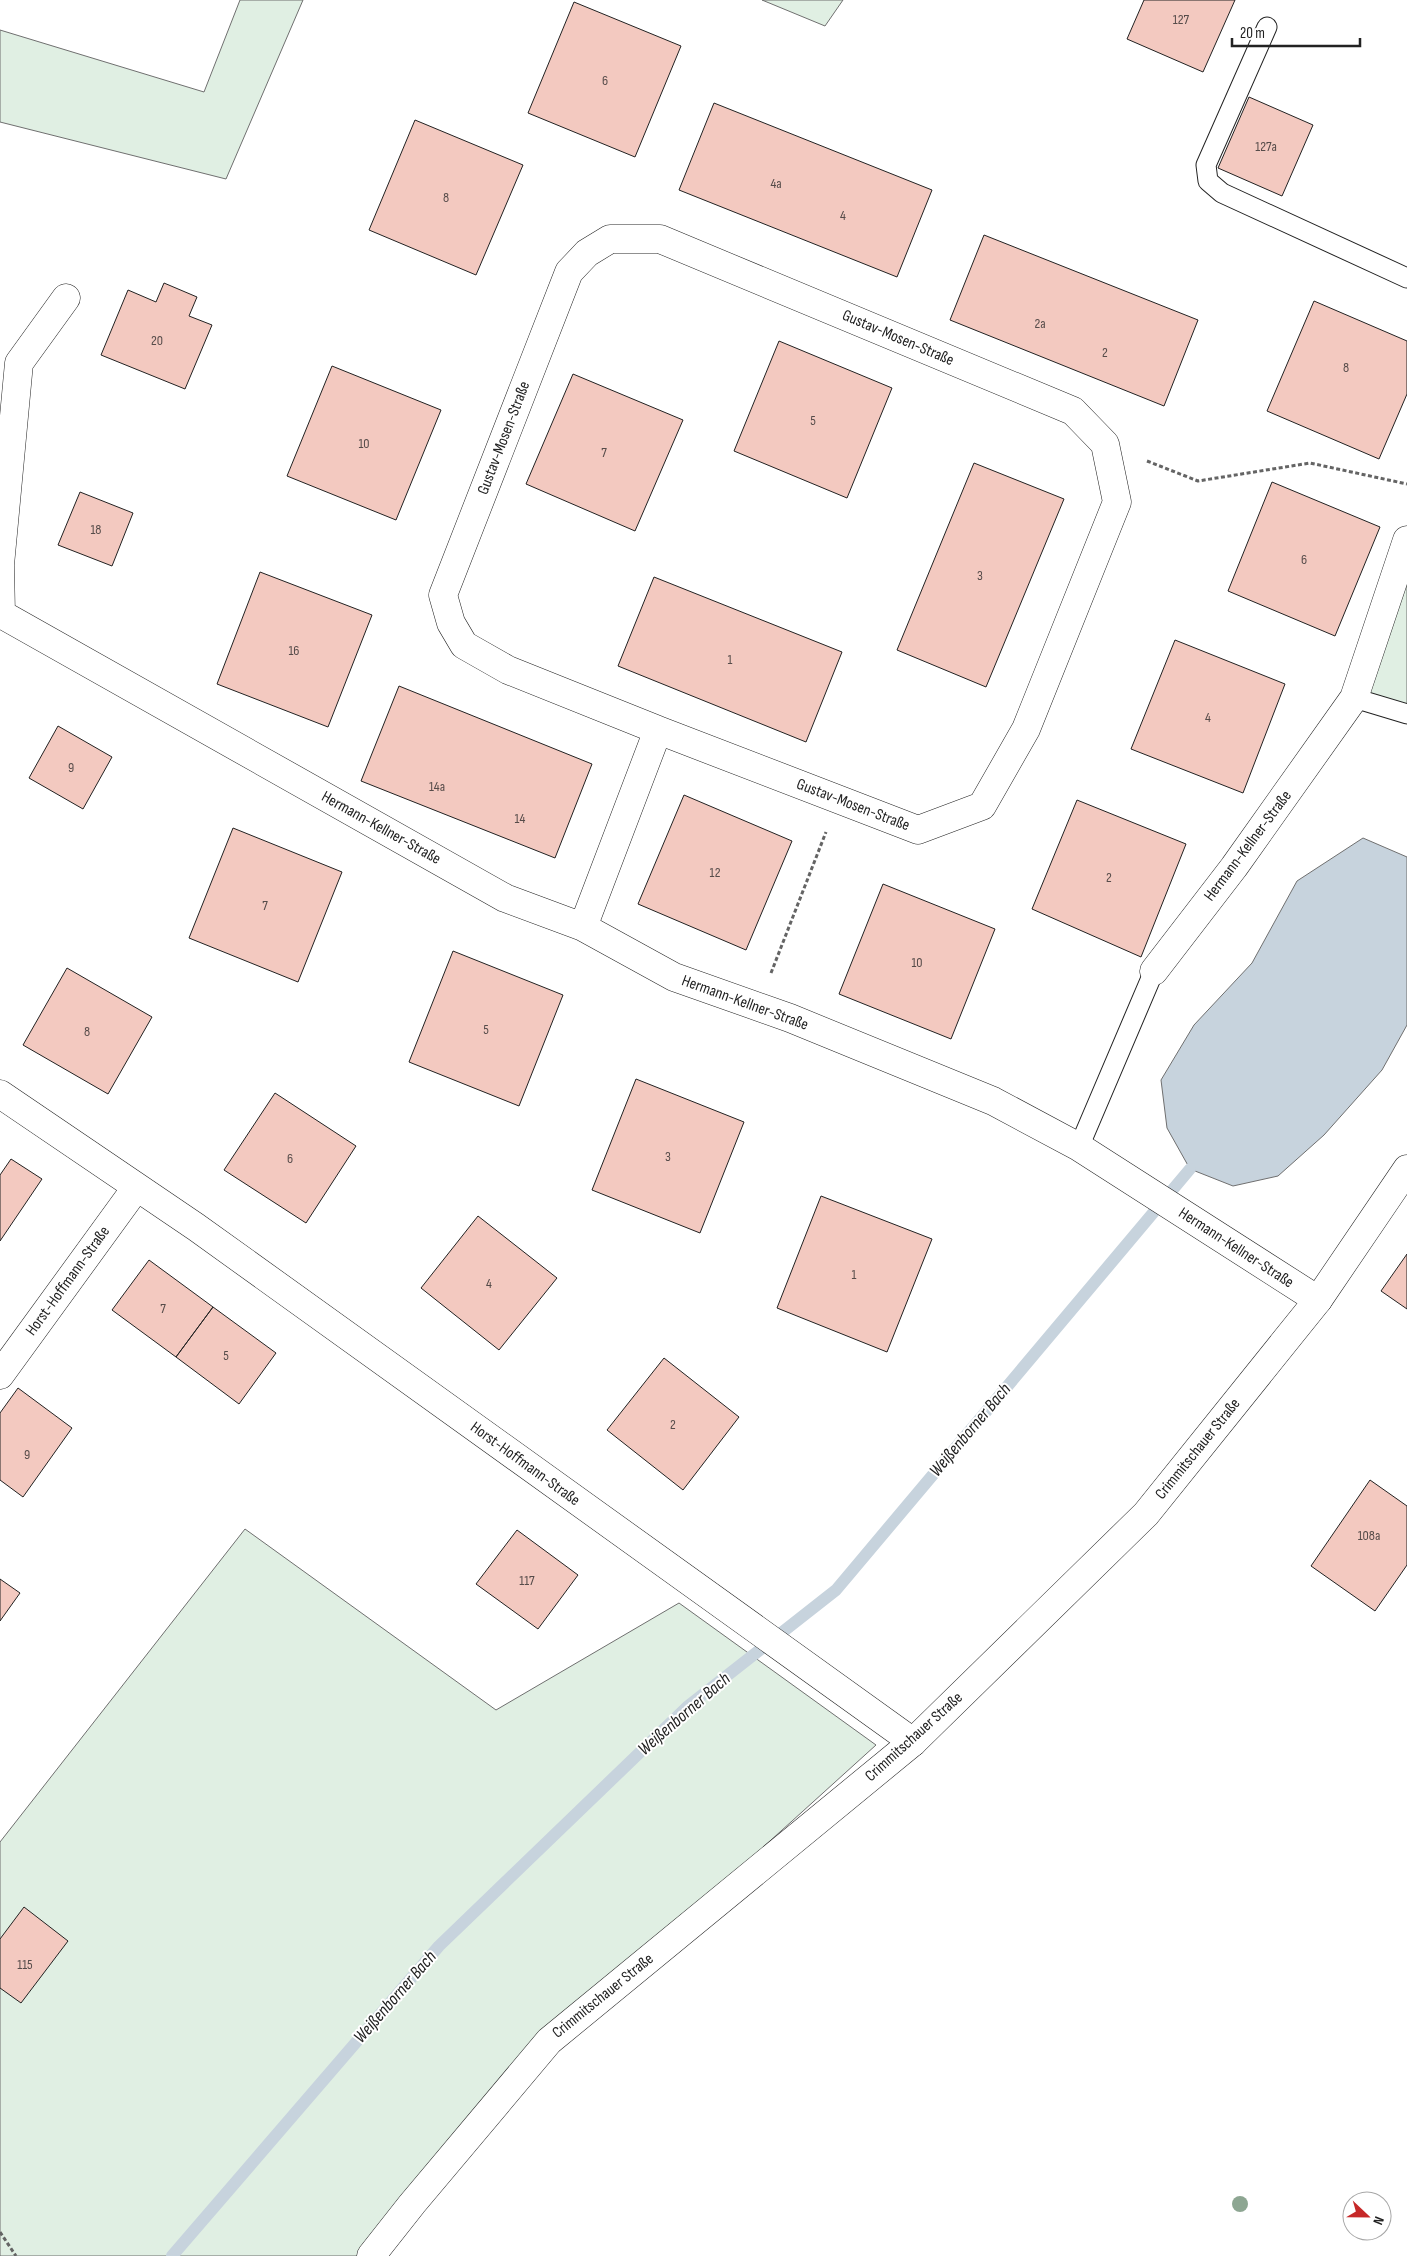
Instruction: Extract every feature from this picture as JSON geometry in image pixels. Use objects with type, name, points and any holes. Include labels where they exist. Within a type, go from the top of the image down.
[{"type":"street","name":"Gustav-Mosen-Straße","points":[[610,239],[660,239],[1072,411],[1104,444],[1117,502],[1026,729],[982,806],[918,830],[658,730],[508,670],[464,645],[451,623],[442,595],[569,272],[587,253],[610,239]]},
{"type":"street","name":"Hermann-Kellner-Straße","points":[[66,298],[19,363],[0,565],[1,614],[505,898],[582,927],[674,978],[758,1006],[993,1101],[1079,1147],[1318,1300]]},
{"type":"street","name":"Hermann-Kellner-Straße","points":[[1154,971],[1234,867],[1354,698],[1407,540]]},
{"type":"street","points":[[582,927],[658,730]]},
{"type":"street","name":"Horst-Hoffmann-Straße","points":[[0,1094],[196,1227],[913,1742]]},
{"type":"street","name":"Crimmitschauer Straße","points":[[371,2256],[548,2041],[913,1742],[1146,1514],[1318,1300],[1407,1168]]},
{"type":"street","name":"Horst-Hoffmann-Straße","points":[[0,1375],[136,1188]]},
{"type":"lane","points":[[1267,27],[1206,165],[1208,181],[1222,193],[1407,278]]},
{"type":"lane","points":[[1354,698],[1407,714]]},
{"type":"lane","name":"Hermann-Kellner-Straße","points":[[1079,1147],[1154,971]]},
{"type":"path","points":[[1104,444],[1198,481],[1310,463],[1407,484]]},
{"type":"path","points":[[758,1006],[839,799]]},
{"type":"path","points":[[0,2232],[16,2256]]},
{"type":"green space","points":[[240,0],[303,0],[226,179],[0,122],[0,30],[204,92]]},
{"type":"green space","points":[[762,0],[843,0],[825,26]]},
{"type":"green space","points":[[1407,558],[1407,704],[1362,695]]},
{"type":"green space","points":[[245,1529],[496,1710],[679,1603],[876,1745],[549,2041],[371,2256],[0,2256],[0,1842]]},
{"type":"shaded area","points":[[1363,838],[1407,857],[1407,1025],[1382,1070],[1324,1135],[1278,1176],[1233,1186],[1190,1169],[1167,1128],[1161,1080],[1194,1025],[1252,963],[1297,881]]},
{"type":"building","points":[[1144,0],[1235,0],[1203,72],[1127,39]]},
{"type":"building","points":[[574,2],[681,46],[635,157],[528,113]]},
{"type":"building","points":[[1249,97],[1313,125],[1282,196],[1218,168]]},
{"type":"building","points":[[714,103],[932,190],[897,277],[679,190]]},
{"type":"building","points":[[415,120],[523,165],[476,275],[369,230]]},
{"type":"building","points":[[984,235],[1198,320],[1164,406],[950,320]]},
{"type":"building","points":[[164,283],[197,297],[189,316],[212,325],[185,389],[101,355],[128,290],[156,302]]},
{"type":"building","points":[[1314,301],[1407,341],[1407,394],[1379,459],[1267,411]]},
{"type":"building","points":[[779,341],[892,388],[847,498],[734,451]]},
{"type":"building","points":[[332,366],[441,410],[396,520],[287,476]]},
{"type":"building","points":[[573,374],[683,420],[635,531],[526,484]]},
{"type":"building","points":[[974,463],[1064,499],[986,687],[897,650]]},
{"type":"building","points":[[1272,482],[1380,527],[1335,636],[1228,591]]},
{"type":"building","points":[[80,492],[133,513],[112,566],[58,545]]},
{"type":"building","points":[[260,572],[372,615],[328,727],[217,684]]},
{"type":"building","points":[[654,577],[842,652],[806,742],[618,666]]},
{"type":"building","points":[[1175,640],[1285,684],[1243,793],[1131,749]]},
{"type":"building","points":[[399,686],[592,764],[555,858],[361,781]]},
{"type":"building","points":[[58,726],[112,757],[83,809],[29,778]]},
{"type":"building","points":[[684,795],[792,841],[746,950],[638,904]]},
{"type":"building","points":[[1077,800],[1186,844],[1141,957],[1032,909]]},
{"type":"building","points":[[233,828],[342,872],[298,982],[189,938]]},
{"type":"building","points":[[883,884],[995,929],[951,1039],[839,994]]},
{"type":"building","points":[[453,951],[563,995],[519,1106],[409,1062]]},
{"type":"building","points":[[67,968],[152,1017],[108,1094],[23,1045]]},
{"type":"building","points":[[636,1079],[744,1122],[700,1233],[592,1190]]},
{"type":"building","points":[[275,1093],[356,1146],[306,1223],[224,1170]]},
{"type":"building","points":[[11,1159],[42,1179],[0,1241],[0,1175]]},
{"type":"building","points":[[821,1196],[932,1239],[887,1352],[777,1308]]},
{"type":"building","points":[[478,1216],[557,1278],[499,1350],[421,1288]]},
{"type":"building","points":[[1407,1254],[1407,1309],[1381,1291]]},
{"type":"building","points":[[149,1260],[213,1307],[176,1357],[112,1310]]},
{"type":"building","points":[[213,1307],[276,1353],[239,1404],[176,1357]]},
{"type":"building","points":[[664,1358],[739,1417],[683,1490],[607,1430]]},
{"type":"building","points":[[18,1388],[72,1428],[23,1497],[0,1480],[0,1413]]},
{"type":"building","points":[[1370,1480],[1407,1506],[1407,1565],[1375,1611],[1311,1566]]},
{"type":"building","points":[[517,1530],[578,1575],[538,1629],[476,1584]]},
{"type":"building","points":[[0,1579],[20,1593],[0,1621]]},
{"type":"building","points":[[24,1907],[68,1941],[21,2003],[0,1988],[0,1939]]},
{"type":"waterway","name":"Weißenborner Bach","points":[[172,2256],[439,1946],[687,1707],[836,1590],[1190,1169]]}]
